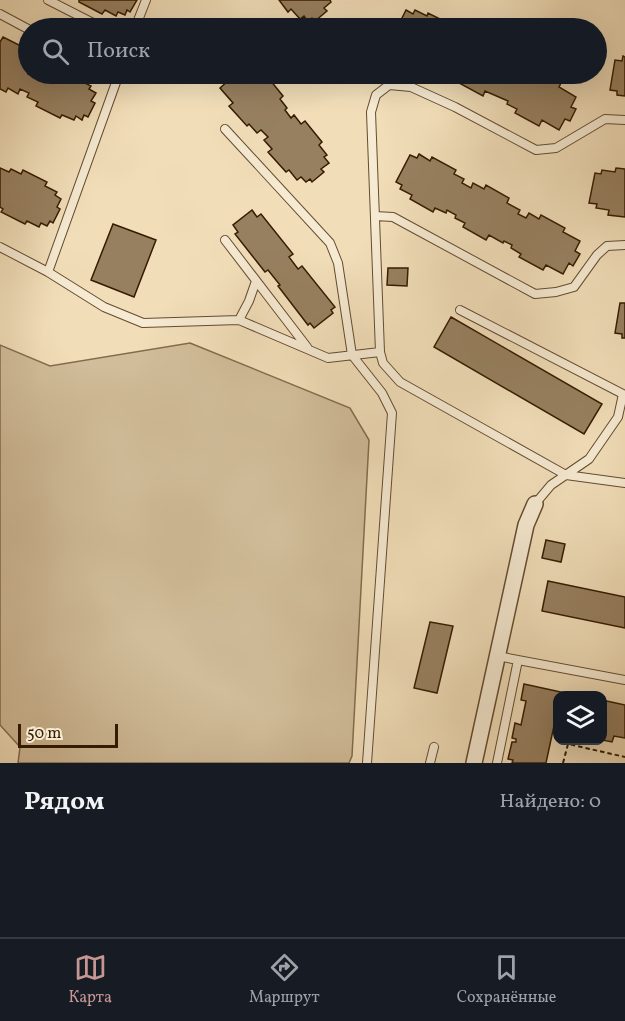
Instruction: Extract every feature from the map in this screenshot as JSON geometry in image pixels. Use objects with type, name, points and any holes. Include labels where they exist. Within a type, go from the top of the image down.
[{"type":"street","points":[[474,763],[526,525],[535,504]]},
{"type":"lane","points":[[48,0],[83,18]]},
{"type":"lane","points":[[139,18],[146,0]]},
{"type":"lane","points":[[0,14],[18,24]]},
{"type":"lane","points":[[48,272],[114,84]]},
{"type":"lane","points":[[625,120],[605,119],[556,148],[536,150],[455,107],[411,87],[389,85],[376,95],[371,112],[382,363],[400,382],[566,475],[625,483]]},
{"type":"lane","points":[[225,129],[330,243],[338,263],[352,355],[382,393],[392,413],[367,763]]},
{"type":"lane","points":[[375,216],[393,217],[535,294],[574,287],[597,255],[608,246],[625,245]]},
{"type":"lane","points":[[225,240],[308,348]]},
{"type":"lane","points":[[0,247],[48,272],[105,307],[143,323],[239,320],[328,358],[380,352]]},
{"type":"lane","points":[[239,320],[256,281]]},
{"type":"lane","points":[[460,310],[624,394],[618,417],[589,459],[551,485],[535,504]]},
{"type":"lane","points":[[497,656],[625,680]]},
{"type":"lane","points":[[497,763],[518,660]]},
{"type":"lane","points":[[430,763],[434,747]]},
{"type":"path","points":[[563,763],[568,744],[625,758]]},
{"type":"shaded area","points":[[190,343],[350,408],[369,440],[352,756],[349,763],[18,763],[20,747],[0,725],[0,345],[50,366]]},
{"type":"building","points":[[79,0],[137,0],[130,12],[127,10],[125,15],[118,12],[116,16],[105,10],[102,14]]},
{"type":"building","points":[[279,0],[330,0],[331,2],[324,8],[327,11],[319,18],[305,18],[304,16],[299,18],[291,9],[288,12]]},
{"type":"building","points":[[406,10],[413,14],[415,10],[438,18],[402,18]]},
{"type":"building","points":[[3,37],[18,44],[18,84],[87,84],[91,86],[89,89],[96,93],[91,101],[95,103],[88,117],[84,115],[82,120],[76,116],[74,120],[62,115],[60,118],[36,106],[38,102],[27,97],[29,93],[20,89],[18,94],[8,88],[6,92],[0,89],[0,42]]},
{"type":"building","points":[[623,56],[625,57],[625,96],[617,95],[617,91],[610,90],[615,60],[622,61]]},
{"type":"building","points":[[224,84],[273,84],[283,96],[280,99],[291,118],[294,115],[301,124],[305,121],[322,142],[319,145],[327,155],[324,157],[329,163],[321,169],[324,172],[312,182],[310,179],[306,182],[301,177],[297,180],[289,170],[286,172],[268,152],[272,149],[264,140],[268,137],[261,130],[257,133],[249,124],[247,126],[229,106],[233,103],[220,88]]},
{"type":"building","points":[[461,84],[560,84],[559,87],[576,97],[571,107],[576,109],[570,121],[565,119],[559,130],[542,120],[539,126],[515,113],[517,109],[507,104],[508,101],[485,91],[483,96]]},
{"type":"building","points":[[419,154],[430,161],[432,157],[456,170],[454,174],[464,179],[462,183],[471,188],[473,183],[484,189],[486,185],[509,198],[507,203],[520,210],[518,214],[526,218],[529,213],[539,219],[541,215],[565,228],[563,232],[580,241],[575,251],[580,254],[573,266],[569,263],[563,274],[546,265],[543,270],[519,257],[521,254],[511,248],[512,245],[489,235],[486,240],[463,227],[465,223],[455,218],[456,215],[447,210],[446,213],[435,208],[433,212],[410,199],[412,195],[400,189],[402,185],[396,182],[410,155],[417,158]]},
{"type":"building","points":[[0,168],[9,172],[11,169],[21,174],[23,170],[47,182],[45,186],[57,192],[55,195],[61,199],[57,207],[60,209],[53,223],[50,221],[47,226],[41,223],[39,227],[27,221],[25,224],[1,212],[3,209],[0,207]]},
{"type":"building","points":[[616,168],[625,169],[625,217],[608,215],[609,210],[596,208],[597,204],[589,203],[595,173],[601,174],[602,170],[615,172]]},
{"type":"building","points":[[252,210],[257,217],[261,214],[293,254],[289,257],[298,269],[302,266],[335,307],[331,310],[333,313],[314,328],[310,323],[308,325],[268,270],[265,272],[235,234],[238,232],[233,225]]},
{"type":"building","points":[[113,224],[156,240],[134,297],[91,280]]},
{"type":"building","points":[[388,268],[408,268],[407,286],[387,285]]},
{"type":"building","points":[[620,303],[625,303],[625,338],[622,338],[622,334],[615,333]]},
{"type":"building","points":[[451,317],[602,404],[584,434],[434,347]]},
{"type":"building","points":[[546,540],[565,544],[561,562],[542,558]]},
{"type":"building","points":[[548,581],[625,597],[625,628],[542,611]]},
{"type":"building","points":[[430,622],[453,626],[437,693],[414,688]]},
{"type":"building","points":[[524,684],[556,691],[553,691],[553,730],[546,763],[512,763],[513,760],[508,759],[512,742],[516,742],[516,739],[512,738],[515,723],[521,725],[526,701],[521,700]]},
{"type":"building","points":[[607,701],[625,705],[625,738],[614,736],[612,742],[607,741]]}]
